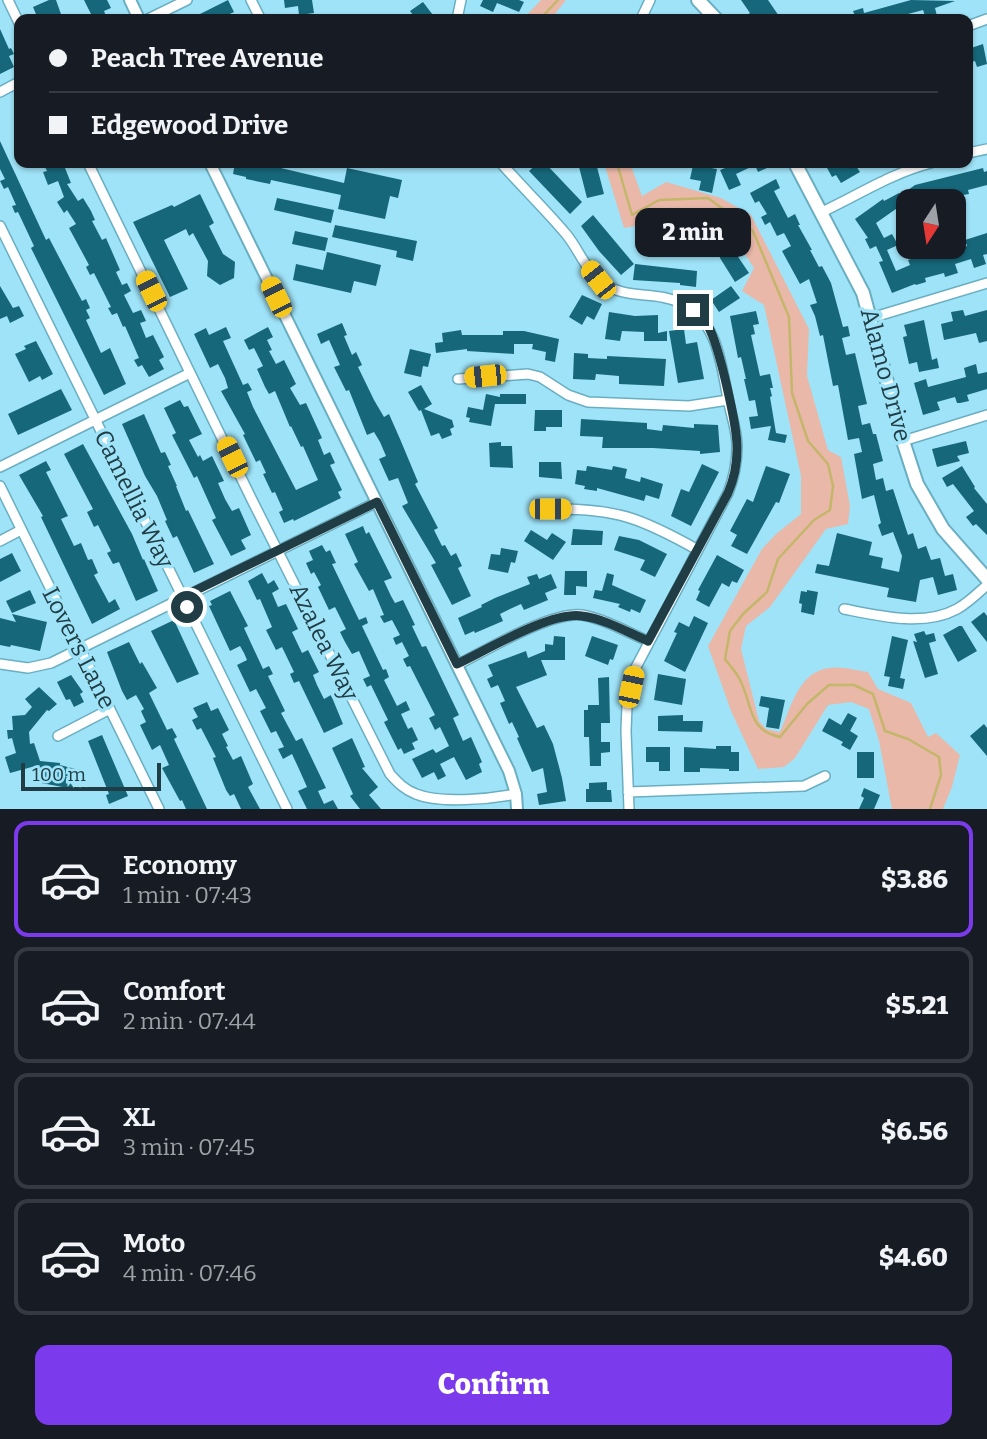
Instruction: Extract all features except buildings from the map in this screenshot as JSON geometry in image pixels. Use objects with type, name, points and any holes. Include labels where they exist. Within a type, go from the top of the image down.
[{"type":"main road","points":[[698,0],[711,14]]},
{"type":"main road","name":"Alamo Drive","points":[[798,168],[863,293],[917,484],[935,518],[987,579]]},
{"type":"street","points":[[158,14],[187,0]]},
{"type":"street","name":"Azalea Way","points":[[90,168],[390,774],[400,785],[418,795],[440,798],[516,794]]},
{"type":"street","points":[[212,168],[509,771],[516,794],[517,809]]},
{"type":"street","points":[[506,168],[568,236],[598,280],[614,290],[631,295],[679,302],[707,325],[715,340],[737,437],[735,470],[728,493],[635,669],[627,706],[629,809]]},
{"type":"street","points":[[822,212],[912,168]]},
{"type":"street","name":"Camellia Way","points":[[0,226],[287,809]]},
{"type":"street","points":[[871,318],[987,282]]},
{"type":"street","points":[[0,467],[190,373]]},
{"type":"street","points":[[458,379],[528,374],[540,377],[568,395],[588,402],[689,406],[728,400]]},
{"type":"street","points":[[903,441],[987,415]]},
{"type":"street","name":"Lovers Lane","points":[[0,486],[159,809]]},
{"type":"street","points":[[0,664],[27,668],[51,663],[377,502]]},
{"type":"street","points":[[550,509],[591,509],[622,514],[647,522],[698,550]]},
{"type":"street","points":[[0,541],[21,530]]},
{"type":"street","points":[[844,609],[912,618],[938,615],[957,609],[987,585]]},
{"type":"street","points":[[457,664],[562,616],[582,615],[598,619],[648,641]]},
{"type":"street","points":[[58,736],[110,709]]},
{"type":"street","points":[[628,792],[804,786],[825,776]]},
{"type":"shaded area","points":[[541,0],[566,0],[555,14],[528,14]]},
{"type":"shaded area","points":[[606,168],[632,168],[642,196],[666,182],[721,198],[751,215],[809,329],[807,376],[828,450],[841,457],[850,506],[848,524],[826,529],[770,607],[746,626],[741,649],[759,721],[766,729],[780,732],[797,692],[810,676],[818,671],[838,667],[868,672],[878,689],[911,703],[928,737],[936,733],[960,755],[943,809],[892,809],[879,741],[869,709],[851,702],[828,705],[795,758],[784,767],[758,769],[731,711],[708,646],[762,549],[801,514],[801,476],[764,305],[742,291],[754,268],[729,230],[698,219],[624,228]]},
{"type":"waterway","points":[[545,14],[558,0]]},
{"type":"waterway","points":[[618,168],[632,215],[659,200],[708,198],[753,231],[789,317],[792,393],[808,441],[828,464],[833,486],[830,510],[814,520],[778,559],[767,592],[743,614],[730,631],[725,659],[740,679],[757,723],[770,734],[780,737],[807,704],[829,685],[854,685],[873,694],[885,731],[908,739],[939,757],[941,775],[930,809]]},
{"type":"route","points":[[187,607],[182,597],[377,502],[457,664],[562,616],[582,615],[598,619],[648,641],[728,493],[733,481],[736,459],[737,437],[715,340],[707,325],[693,310]]}]
